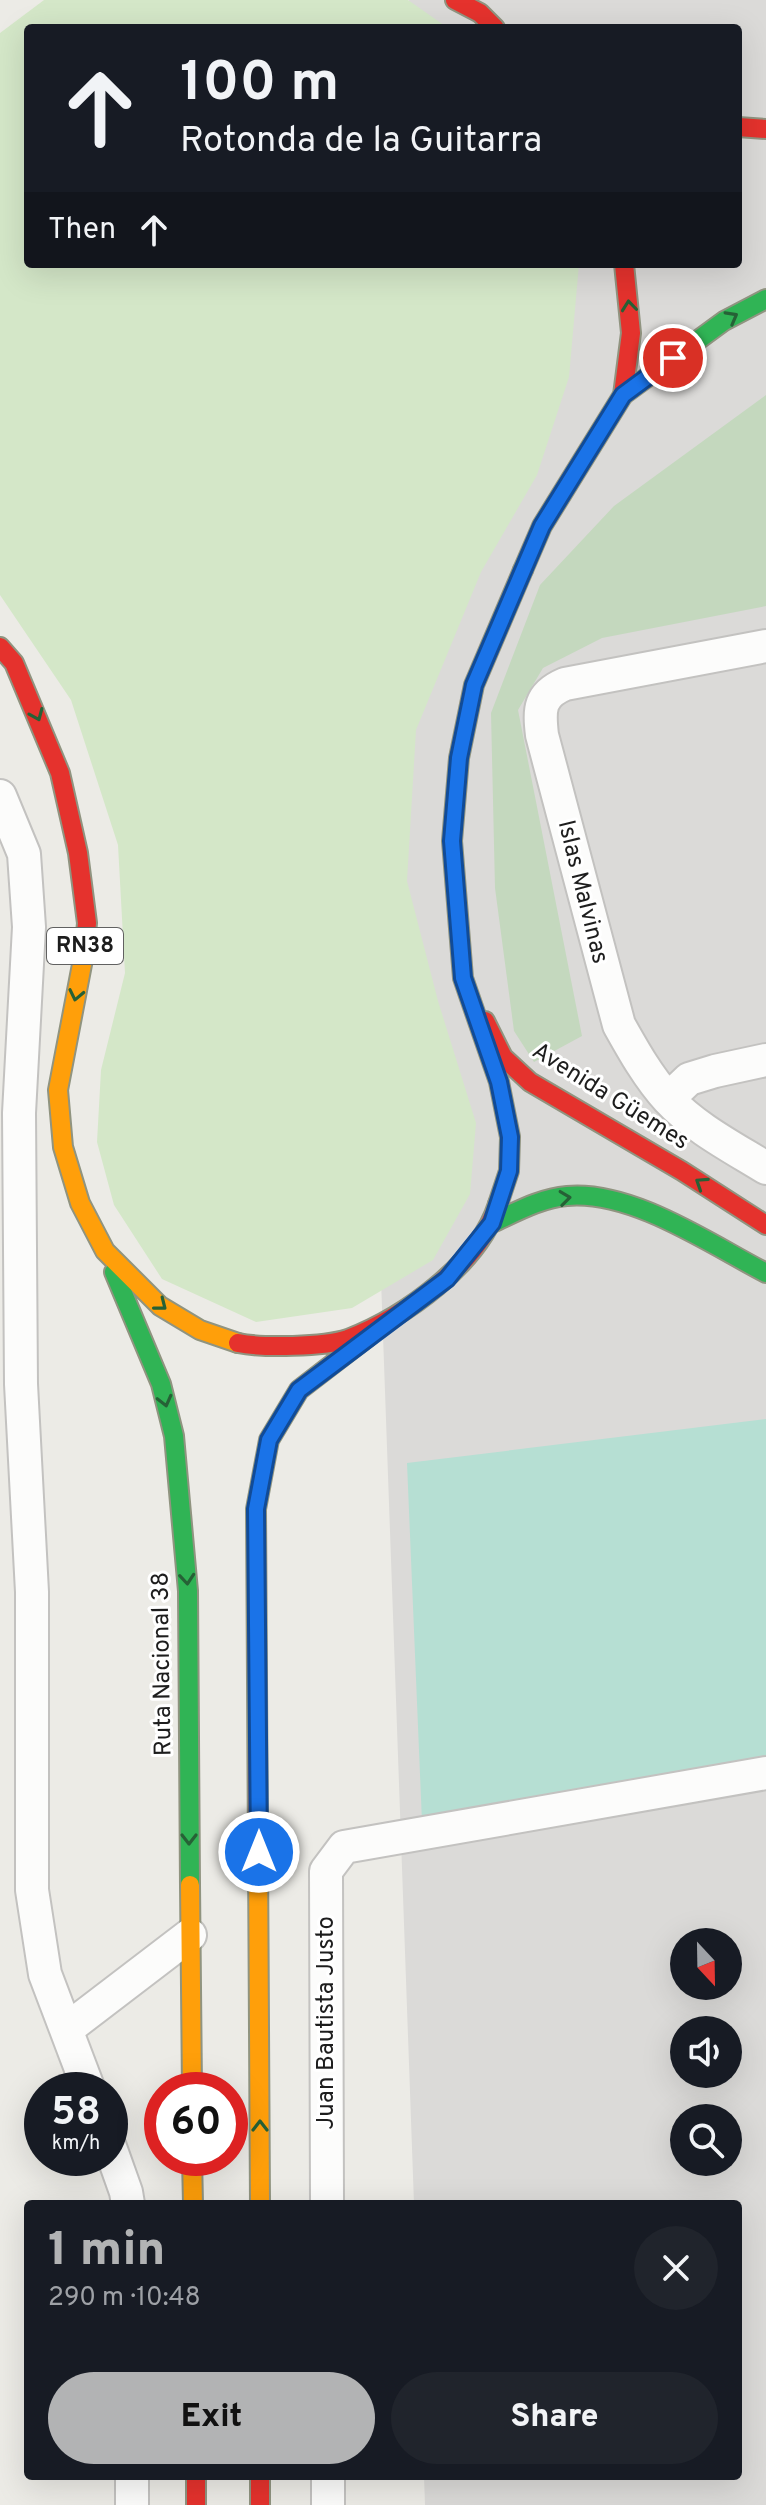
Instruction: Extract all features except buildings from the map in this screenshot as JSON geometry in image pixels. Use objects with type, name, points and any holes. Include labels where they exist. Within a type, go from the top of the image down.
[{"type":"main road","points":[[455,0],[480,13],[491,24]]},
{"type":"main road","points":[[742,127],[766,129]]},
{"type":"main road","name":"RN38","points":[[260,2200],[256,1509],[269,1440],[299,1390],[447,1279],[492,1223],[509,1171],[510,1137],[499,1082],[463,978],[452,841],[459,758],[474,685],[542,526],[623,395],[631,333],[624,268]]},
{"type":"main road","points":[[623,395],[724,321],[766,299]]},
{"type":"main road","name":"RN38","points":[[0,647],[14,663],[60,773],[78,853],[87,923],[83,965],[58,1090],[63,1147],[80,1203],[105,1251],[160,1306],[200,1330],[242,1344],[290,1346],[345,1340],[393,1317]]},
{"type":"main road","name":"Avenida Güemes","points":[[463,978],[503,1057],[530,1082],[682,1171],[766,1225]]},
{"type":"main road","points":[[492,1223],[538,1202],[569,1196],[604,1197],[639,1209],[766,1273]]},
{"type":"main road","name":"Ruta Nacional 38","points":[[105,1251],[161,1384],[174,1436],[188,1591],[192,2072]]},
{"type":"main road","points":[[192,2176],[193,2200]]},
{"type":"main road","points":[[196,2480],[196,2505]]},
{"type":"main road","points":[[260,2480],[260,2505]]},
{"type":"street","name":"Islas Malvinas","points":[[766,646],[565,684],[551,690],[540,710],[542,735],[619,1025],[639,1061],[668,1099],[696,1124],[766,1168]]},
{"type":"street","points":[[0,796],[24,854],[29,927],[19,1113],[21,1384],[32,1592],[32,1890],[45,1974],[83,2072]]},
{"type":"street","points":[[668,1099],[689,1079],[766,1060]]},
{"type":"street","name":"Juan Bautista Justo","points":[[327,2200],[326,1871],[344,1847],[766,1773]]},
{"type":"street","points":[[67,2029],[190,1935]]},
{"type":"street","points":[[120,2176],[127,2200]]},
{"type":"street","points":[[132,2480],[132,2505]]},
{"type":"street","points":[[328,2480],[328,2505]]},
{"type":"shaded area","points":[[409,0],[766,0],[766,2505],[425,2505],[424,2480],[742,2480],[742,2200],[414,2200],[376,1139],[401,268],[742,268],[742,24],[408,24]]},
{"type":"green space","points":[[44,0],[408,0],[442,24],[24,24],[24,268],[579,268],[569,377],[537,475],[481,572],[416,730],[407,881],[438,1001],[476,1123],[470,1194],[433,1260],[352,1308],[256,1322],[162,1279],[114,1205],[97,1142],[101,1070],[125,973],[118,845],[71,700],[0,595],[0,33]]},
{"type":"green space","points":[[766,395],[766,606],[602,638],[543,668],[518,710],[582,1036],[534,1062],[514,1031],[495,888],[491,713],[540,585],[614,506]]},
{"type":"green space","points":[[766,1419],[766,1758],[422,1822],[407,1463]]},
{"type":"traffic: fast","points":[[623,395],[724,321],[766,299]]},
{"type":"traffic: fast","points":[[492,1223],[548,1200],[592,1196],[618,1201],[670,1221],[766,1273]]},
{"type":"traffic: fast","points":[[114,1272],[161,1384],[174,1436],[188,1591],[190,1885]]},
{"type":"traffic: slow","points":[[498,1204],[509,1171],[510,1137],[499,1082],[463,978],[452,841],[459,758],[474,685],[523,570]]},
{"type":"traffic: slow","points":[[84,954],[58,1090],[63,1147],[80,1203],[105,1251],[160,1306],[200,1330],[238,1343]]},
{"type":"traffic: slow","points":[[258,1853],[260,2200]]},
{"type":"traffic: slow","points":[[190,1885],[192,2072]]},
{"type":"traffic: slow","points":[[192,2176],[193,2200]]},
{"type":"traffic: jam","points":[[455,0],[480,13],[491,24]]},
{"type":"traffic: jam","points":[[742,127],[766,129]]},
{"type":"traffic: jam","points":[[523,570],[542,526],[623,395],[631,333],[624,268]]},
{"type":"traffic: jam","points":[[0,647],[14,663],[60,773],[78,853],[87,923],[84,954]]},
{"type":"traffic: jam","points":[[485,1021],[503,1057],[530,1082],[682,1171],[766,1225]]},
{"type":"traffic: jam","points":[[238,1343],[277,1346],[324,1344],[348,1339],[393,1317],[437,1286],[457,1267],[475,1247],[498,1204]]},
{"type":"traffic: jam","points":[[258,1853],[256,1509],[269,1440],[299,1390],[369,1336]]},
{"type":"traffic: jam","points":[[196,2480],[196,2505]]},
{"type":"traffic: jam","points":[[260,2480],[260,2505]]},
{"type":"route","points":[[259,1852],[256,1509],[269,1440],[299,1390],[447,1279],[492,1223],[509,1171],[510,1137],[499,1082],[463,978],[452,841],[459,758],[474,685],[542,526],[623,395],[673,358]]}]
